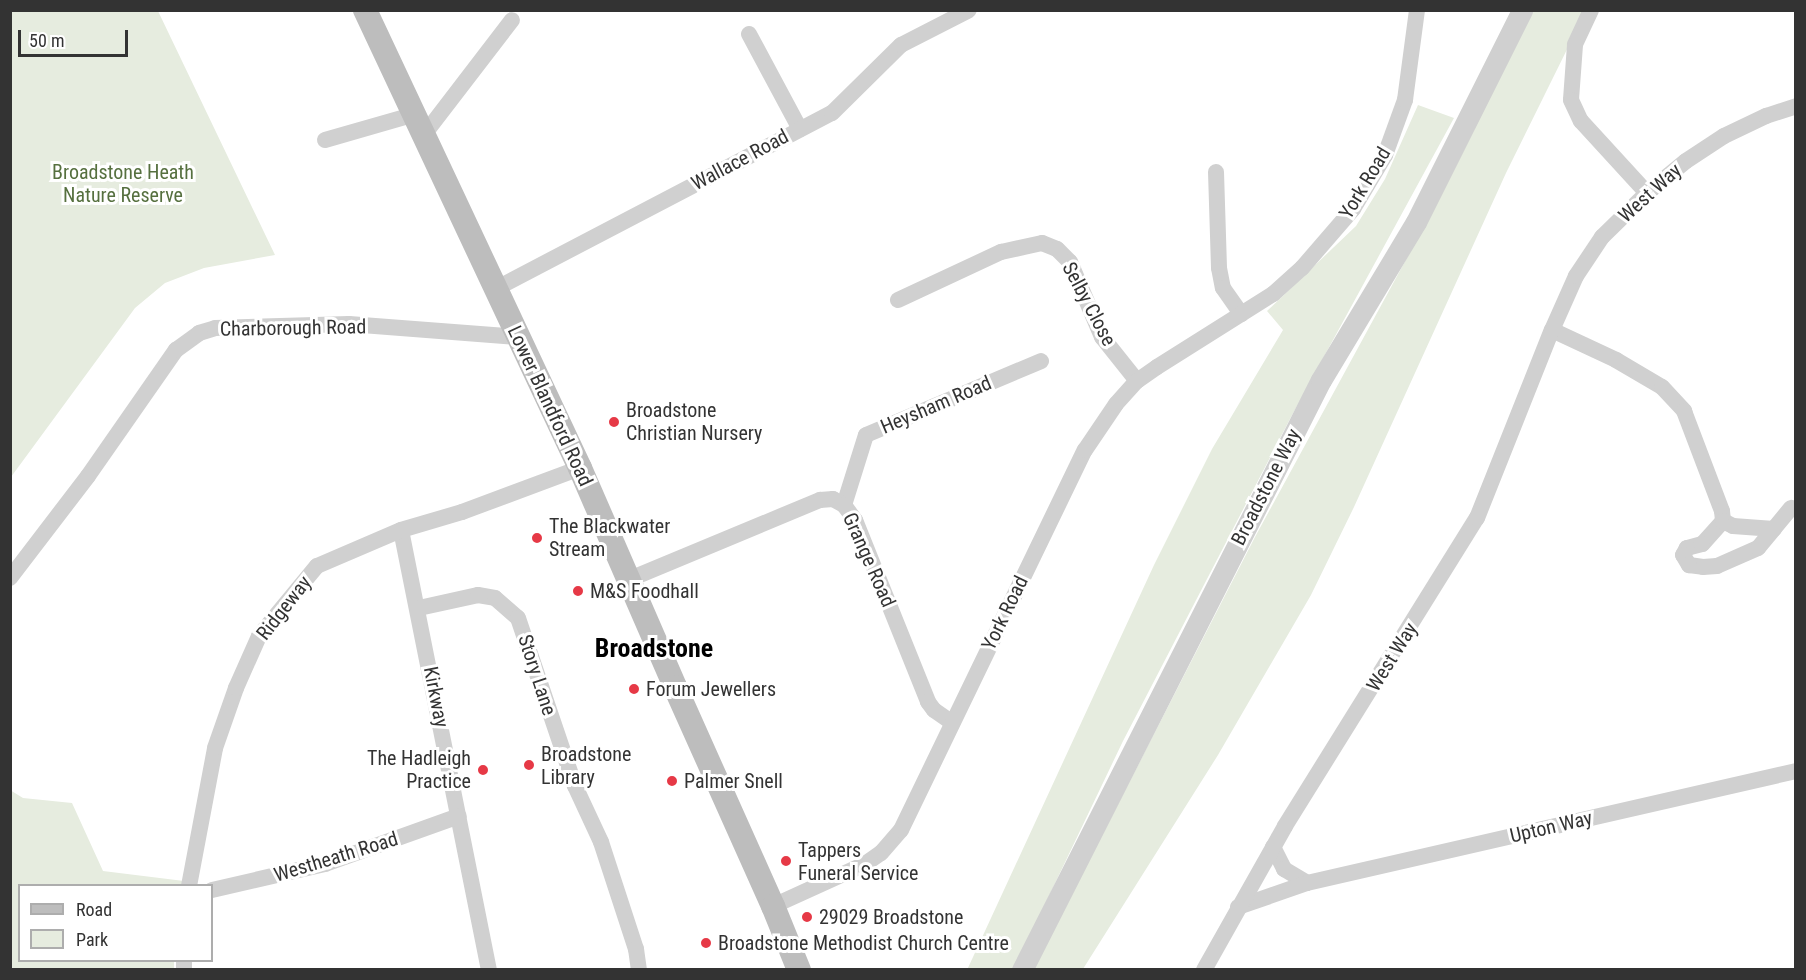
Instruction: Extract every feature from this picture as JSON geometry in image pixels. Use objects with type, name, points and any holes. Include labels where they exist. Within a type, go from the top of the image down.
[{"type":"main road","name":"Lower Blandford Road","points":[[365,10],[412,115],[580,468],[799,969]]},
{"type":"street","name":"Wallace Road","points":[[495,289],[832,114],[902,45],[969,10]]},
{"type":"street","name":"York Road","points":[[773,906],[830,882],[880,853],[900,830],[951,722],[1100,424],[1137,381],[1273,294],[1302,268],[1353,209],[1385,155],[1406,100],[1417,10]]},
{"type":"street","name":"Broadstone Way","points":[[1022,969],[1321,380],[1416,222],[1522,10]]},
{"type":"street","points":[[1591,10],[1575,45],[1571,99],[1581,121],[1647,193]]},
{"type":"street","points":[[423,136],[512,20]]},
{"type":"street","points":[[748,34],[800,129]]},
{"type":"street","name":"West Way","points":[[1204,969],[1273,847],[1473,526],[1576,276],[1602,237],[1647,193],[1686,161],[1724,135],[1766,116],[1796,106]]},
{"type":"street","points":[[325,140],[412,115]]},
{"type":"street","points":[[1216,172],[1219,268],[1223,288],[1241,314]]},
{"type":"street","name":"Selby Close","points":[[898,300],[1001,252],[1042,243],[1057,249],[1070,262],[1102,337],[1137,381]]},
{"type":"street","name":"Charborough Road","points":[[10,578],[88,476],[176,350],[199,333],[215,328],[349,324],[518,337]]},
{"type":"street","points":[[1552,330],[1616,360],[1662,387],[1684,411],[1722,511],[1723,521],[1702,544],[1687,548],[1683,555],[1689,565],[1717,566],[1758,549],[1791,508]]},
{"type":"street","name":"Heysham Road","points":[[844,505],[866,435],[1041,361]]},
{"type":"street","name":"Ridgeway","points":[[189,884],[215,748],[236,688],[259,636],[317,566],[401,530],[462,512],[580,468]]},
{"type":"street","name":"Grange Road","points":[[630,579],[820,500],[833,499],[844,505],[859,529],[928,702],[943,718],[951,722]]},
{"type":"street","points":[[1723,521],[1733,526],[1774,529]]},
{"type":"street","name":"Kirkway","points":[[401,530],[419,608],[489,969]]},
{"type":"street","name":"Story Lane","points":[[419,608],[478,595],[495,598],[518,618],[575,786],[601,842],[636,949],[639,969]]},
{"type":"street","name":"Upton Way","points":[[1238,906],[1307,883],[1796,771]]},
{"type":"street","name":"Westheath Road","points":[[213,890],[325,864],[459,816]]},
{"type":"street","points":[[1273,847],[1284,869],[1307,883]]},
{"type":"green space","name":"Broadstone Heath Nature Reserve","points":[[10,11],[158,11],[275,255],[204,268],[165,283],[135,308],[11,477]]},
{"type":"green space","points":[[1533,11],[1586,11],[1506,173],[1354,507],[1311,595],[1218,755],[1083,969],[1033,970],[1255,537],[1439,199]]},
{"type":"green space","points":[[1418,105],[1454,118],[1291,417],[1123,741],[1014,969],[967,970],[1154,565],[1212,449],[1283,330],[1267,311],[1356,226],[1385,179]]},
{"type":"green space","points":[[10,790],[23,798],[72,803],[103,871],[184,881],[184,884],[18,884],[18,962],[174,962],[174,969],[11,969]]},
{"type":"place","name":"Broadstone Christian Nursery","points":[[614,422]]},
{"type":"place","name":"The Blackwater Stream","points":[[537,538]]},
{"type":"place","name":"M&S Foodhall","points":[[578,591]]},
{"type":"place","name":"Forum Jewellers","points":[[634,689]]},
{"type":"place","name":"Broadstone Library","points":[[529,765]]},
{"type":"place","name":"The Hadleigh Practice","points":[[483,770]]},
{"type":"place","name":"Palmer Snell","points":[[672,781]]},
{"type":"place","name":"Tappers Funeral Service","points":[[786,861]]},
{"type":"place","name":"29029 Broadstone","points":[[807,917]]},
{"type":"place","name":"Broadstone Methodist Church Centre","points":[[706,943]]},
{"type":"district","name":"Broadstone","points":[[654,649]]}]
